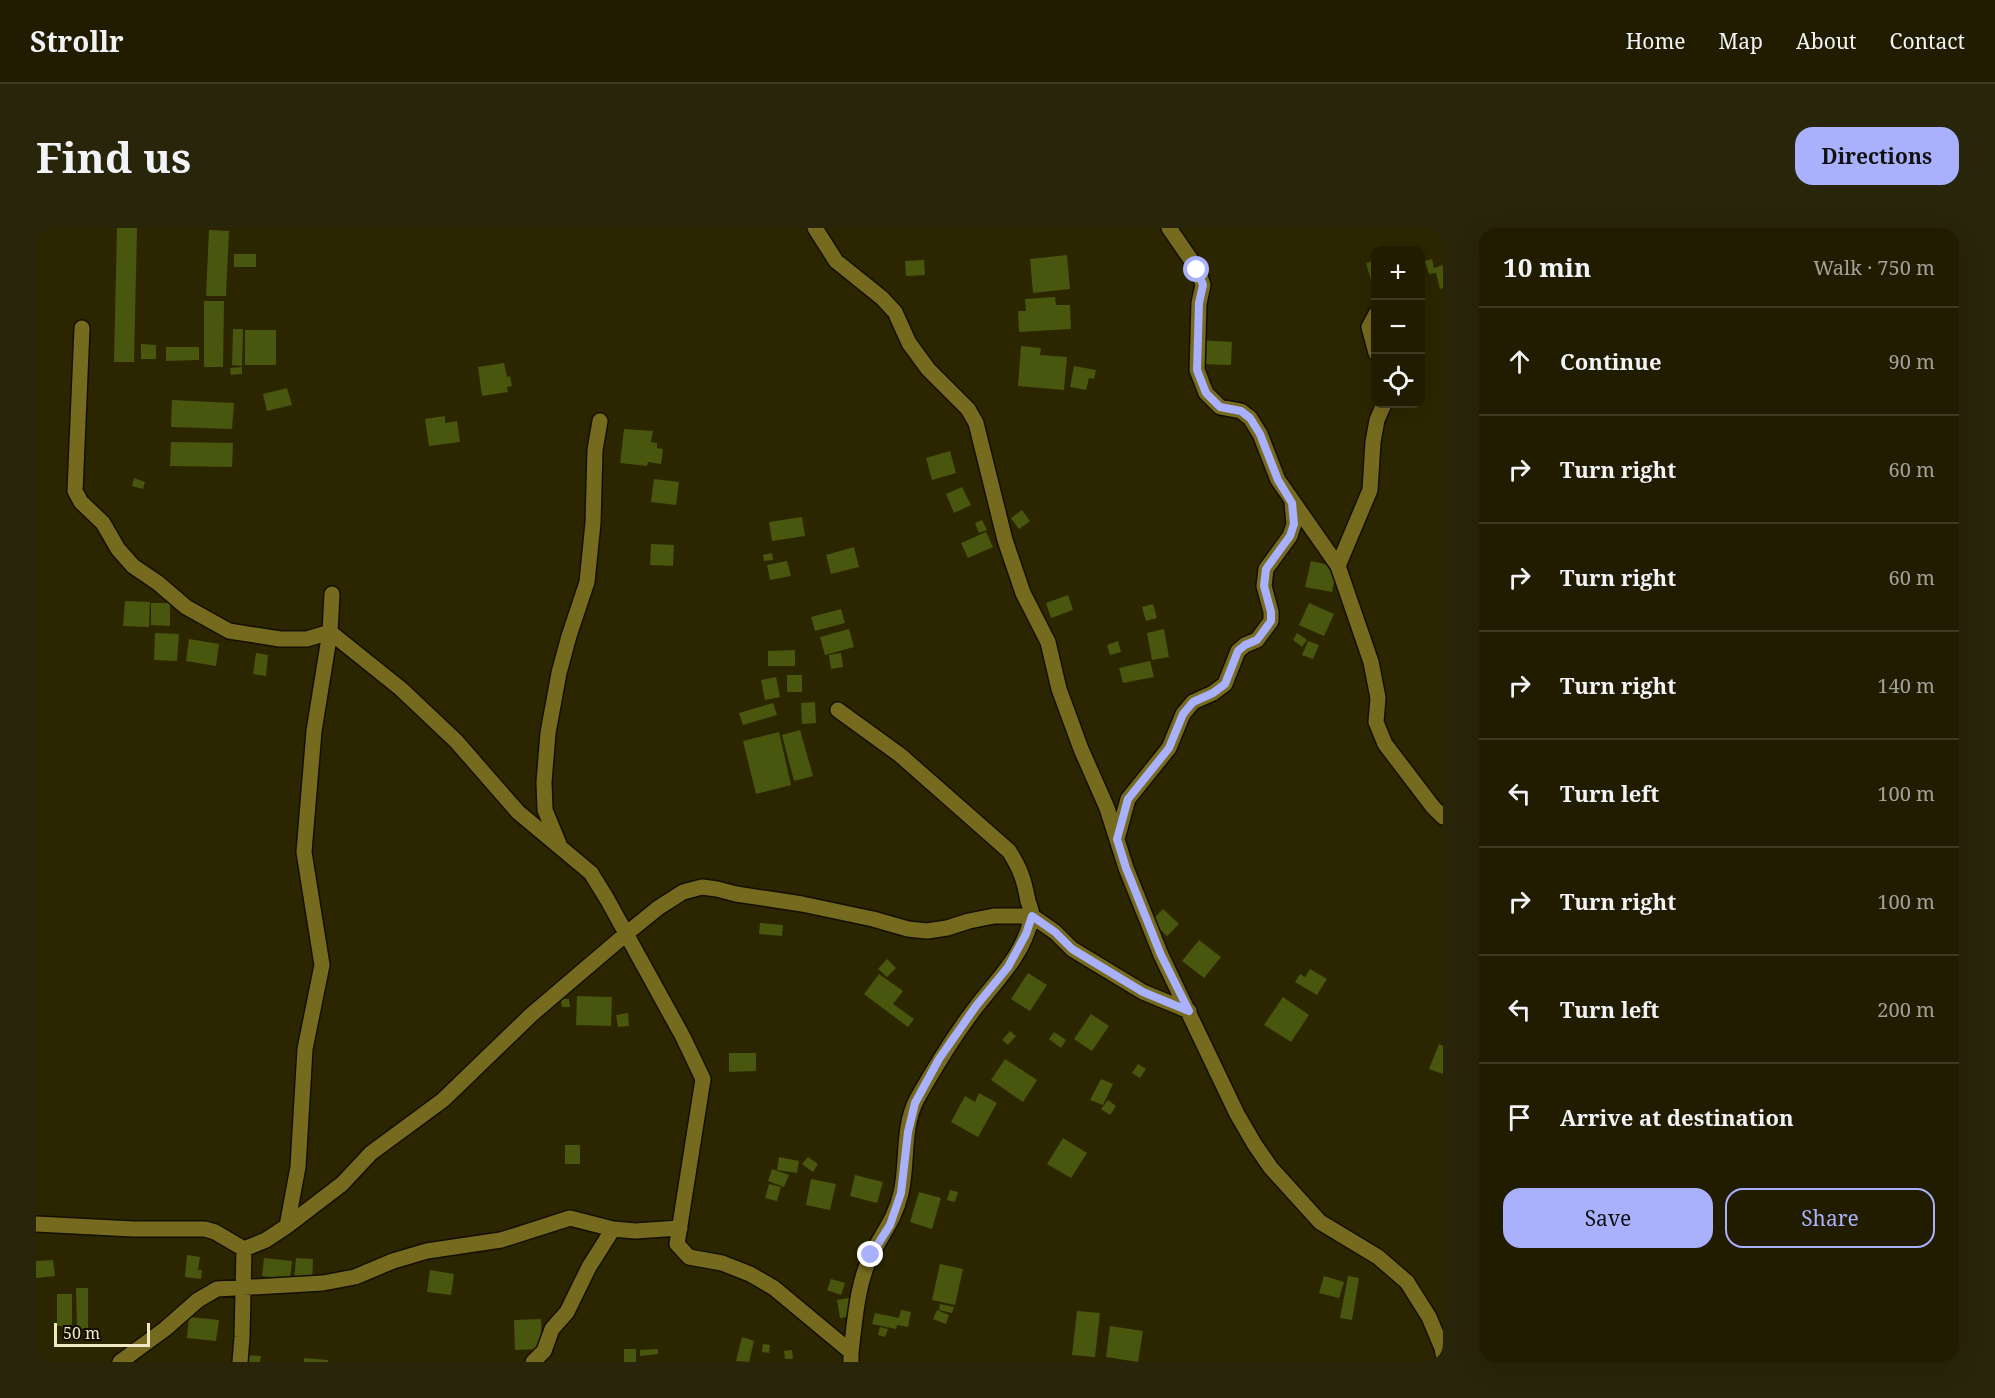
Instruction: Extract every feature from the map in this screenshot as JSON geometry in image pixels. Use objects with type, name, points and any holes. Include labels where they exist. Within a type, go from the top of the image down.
[{"type":"street","points":[[815,228],[836,261],[882,298],[895,312],[909,343],[928,369],[968,409],[975,423],[1005,540],[1023,593],[1048,642],[1059,689],[1081,749],[1107,808],[1126,868],[1161,955],[1237,1114],[1271,1168],[1320,1222],[1378,1257],[1407,1282],[1429,1317],[1443,1354]]},
{"type":"street","points":[[1169,228],[1197,270],[1203,285],[1199,303],[1197,370],[1206,393],[1220,407],[1241,411],[1250,418],[1260,434],[1278,480],[1338,566],[1371,662],[1378,698],[1376,722],[1385,744],[1443,817]]},
{"type":"street","points":[[82,328],[75,491],[81,502],[103,523],[118,549],[133,566],[186,607],[229,631],[280,639],[307,639],[330,632]]},
{"type":"street","points":[[1338,566],[1370,490],[1372,442],[1382,408]]},
{"type":"street","points":[[561,847],[545,810],[544,782],[548,733],[561,664],[587,582],[593,523],[595,450],[600,421]]},
{"type":"street","points":[[1117,839],[1128,799],[1169,748],[1183,714],[1193,702],[1213,693],[1225,684],[1238,651],[1257,640],[1271,621],[1264,586],[1266,569],[1290,536],[1294,524],[1292,503]]},
{"type":"street","points":[[287,1226],[298,1167],[305,1049],[322,965],[304,852],[314,731],[330,632],[332,594]]},
{"type":"street","points":[[330,632],[408,696],[456,741],[518,812],[591,873],[626,934],[683,1037],[703,1079],[677,1244],[689,1257],[722,1263],[750,1274],[774,1288],[851,1357]]},
{"type":"street","points":[[838,710],[900,755],[1009,851],[1024,880],[1032,916],[1026,934],[1008,967],[976,1006],[939,1059],[915,1103],[908,1132],[901,1193],[890,1225],[871,1255],[858,1298],[851,1357]]},
{"type":"street","points":[[244,1249],[266,1240],[342,1184],[371,1154],[443,1100],[531,1015],[658,908],[683,892],[702,887],[802,904],[908,929],[927,931],[994,916],[1032,916],[1055,932],[1072,949],[1143,992],[1189,1011]]},
{"type":"street","points":[[120,1362],[165,1329],[198,1300],[217,1289],[323,1283],[355,1277],[393,1261],[427,1251],[501,1240],[570,1218],[635,1231],[680,1228]]},
{"type":"street","points":[[36,1224],[205,1230],[215,1232],[244,1249]]},
{"type":"street","points":[[533,1362],[544,1351],[552,1329],[567,1312],[589,1266],[613,1228]]},
{"type":"street","points":[[240,1362],[244,1249]]},
{"type":"building","points":[[117,228],[137,228],[134,362],[114,362]]},
{"type":"building","points":[[209,230],[229,231],[226,296],[206,296]]},
{"type":"building","points":[[234,254],[256,254],[256,267],[234,267]]},
{"type":"building","points":[[1067,255],[1070,289],[1033,293],[1030,259]]},
{"type":"building","points":[[1432,259],[1434,268],[1443,265],[1443,288],[1440,289],[1436,273],[1429,274],[1425,261]]},
{"type":"building","points":[[924,260],[925,275],[906,276],[905,261]]},
{"type":"building","points":[[1371,262],[1371,280],[1366,263]]},
{"type":"building","points":[[1055,297],[1056,305],[1070,305],[1071,329],[1019,332],[1018,311],[1026,311],[1025,299]]},
{"type":"building","points":[[204,301],[224,301],[223,367],[204,367]]},
{"type":"building","points":[[233,329],[243,329],[242,366],[232,365]]},
{"type":"building","points":[[245,330],[276,330],[276,365],[245,365]]},
{"type":"building","points":[[1198,340],[1232,342],[1231,365],[1197,364]]},
{"type":"building","points":[[141,344],[156,345],[156,359],[141,359]]},
{"type":"building","points":[[1021,346],[1041,348],[1040,355],[1067,357],[1064,390],[1018,386]]},
{"type":"building","points":[[166,347],[199,347],[199,360],[166,361]]},
{"type":"building","points":[[504,363],[512,386],[507,387],[508,392],[482,396],[478,367]]},
{"type":"building","points":[[1074,366],[1096,370],[1094,379],[1089,378],[1086,390],[1070,387]]},
{"type":"building","points":[[242,367],[242,374],[231,375],[230,368]]},
{"type":"building","points":[[287,388],[292,405],[267,411],[263,394]]},
{"type":"building","points":[[172,400],[234,403],[232,429],[171,427]]},
{"type":"building","points":[[445,416],[445,423],[457,421],[460,442],[429,446],[425,419]]},
{"type":"building","points":[[624,429],[653,431],[651,442],[657,443],[657,448],[663,449],[661,464],[648,462],[647,466],[620,463]]},
{"type":"building","points":[[171,442],[233,443],[232,467],[170,466]]},
{"type":"building","points":[[950,451],[956,473],[932,480],[926,458]]},
{"type":"building","points":[[134,478],[145,482],[143,489],[132,486]]},
{"type":"building","points":[[654,479],[679,482],[676,505],[651,502]]},
{"type":"building","points":[[962,487],[971,505],[954,513],[946,494]]},
{"type":"building","points":[[1022,510],[1030,521],[1019,529],[1011,518]]},
{"type":"building","points":[[802,517],[805,536],[772,541],[769,522]]},
{"type":"building","points":[[982,520],[987,530],[979,533],[975,523]]},
{"type":"building","points":[[986,532],[993,547],[968,558],[961,543]]},
{"type":"building","points":[[651,544],[674,545],[673,566],[650,565]]},
{"type":"building","points":[[854,547],[859,567],[831,574],[826,555]]},
{"type":"building","points":[[772,553],[773,560],[764,561],[763,555]]},
{"type":"building","points":[[787,561],[791,576],[770,580],[767,565]]},
{"type":"building","points":[[1311,561],[1337,567],[1332,592],[1305,587]]},
{"type":"building","points":[[1068,595],[1073,610],[1051,618],[1046,603]]},
{"type":"building","points":[[125,601],[150,602],[149,627],[123,626]]},
{"type":"building","points":[[151,603],[170,603],[170,626],[151,625]]},
{"type":"building","points":[[1309,603],[1334,614],[1324,636],[1299,625]]},
{"type":"building","points":[[1153,604],[1157,618],[1146,621],[1142,607]]},
{"type":"building","points":[[841,609],[845,623],[815,631],[811,617]]},
{"type":"building","points":[[849,629],[854,647],[825,655],[820,637]]},
{"type":"building","points":[[1164,629],[1169,657],[1152,660],[1147,633]]},
{"type":"building","points":[[155,633],[179,634],[177,661],[154,660]]},
{"type":"building","points":[[1297,633],[1307,640],[1302,647],[1293,640]]},
{"type":"building","points":[[189,639],[219,644],[216,666],[186,661]]},
{"type":"building","points":[[1118,641],[1121,652],[1110,655],[1107,645]]},
{"type":"building","points":[[1308,641],[1319,645],[1313,659],[1302,655]]},
{"type":"building","points":[[795,650],[795,666],[768,666],[768,651]]},
{"type":"building","points":[[256,653],[268,655],[266,676],[253,674]]},
{"type":"building","points":[[841,653],[843,667],[831,669],[829,655]]},
{"type":"building","points":[[1150,661],[1154,677],[1123,683],[1119,668]]},
{"type":"building","points":[[787,675],[802,675],[802,692],[787,692]]},
{"type":"building","points":[[776,677],[780,697],[765,700],[761,680]]},
{"type":"building","points":[[815,702],[816,723],[802,724],[801,703]]},
{"type":"building","points":[[773,703],[777,715],[743,725],[739,713]]},
{"type":"building","points":[[800,730],[813,776],[794,781],[782,735]]},
{"type":"building","points":[[779,732],[791,785],[756,794],[743,741]]},
{"type":"building","points":[[1163,909],[1179,924],[1167,936],[1151,921]]},
{"type":"building","points":[[760,923],[783,925],[782,936],[759,934]]},
{"type":"building","points":[[1199,940],[1221,957],[1204,978],[1182,961]]},
{"type":"building","points":[[887,959],[896,968],[887,977],[878,969]]},
{"type":"building","points":[[1310,969],[1327,979],[1317,995],[1295,982],[1300,974],[1305,977]]},
{"type":"building","points":[[1028,973],[1047,985],[1030,1011],[1011,999]]},
{"type":"building","points":[[879,974],[903,991],[893,1004],[914,1019],[908,1027],[864,994]]},
{"type":"building","points":[[577,996],[612,997],[611,1026],[576,1025]]},
{"type":"building","points":[[1283,997],[1309,1015],[1291,1042],[1264,1025]]},
{"type":"building","points":[[561,999],[569,999],[570,1007],[562,1007]]},
{"type":"building","points":[[628,1013],[629,1026],[618,1027],[616,1015]]},
{"type":"building","points":[[1091,1014],[1109,1026],[1092,1051],[1074,1039]]},
{"type":"building","points":[[1010,1031],[1016,1036],[1008,1045],[1002,1040]]},
{"type":"building","points":[[1054,1032],[1066,1040],[1061,1048],[1049,1039]]},
{"type":"building","points":[[1439,1044],[1443,1046],[1443,1074],[1429,1069]]},
{"type":"building","points":[[729,1053],[756,1053],[756,1071],[729,1072]]},
{"type":"building","points":[[1005,1059],[1037,1080],[1023,1102],[991,1080]]},
{"type":"building","points":[[1138,1064],[1146,1069],[1140,1078],[1132,1073]]},
{"type":"building","points":[[1101,1079],[1113,1084],[1103,1105],[1090,1100]]},
{"type":"building","points":[[979,1093],[997,1103],[978,1137],[951,1122],[965,1096],[975,1102]]},
{"type":"building","points":[[1108,1100],[1116,1106],[1110,1115],[1101,1109]]},
{"type":"building","points":[[1063,1138],[1087,1153],[1071,1178],[1047,1164]]},
{"type":"building","points":[[565,1145],[580,1145],[580,1164],[565,1164]]},
{"type":"building","points":[[779,1157],[799,1161],[797,1173],[777,1170]]},
{"type":"building","points":[[808,1157],[818,1164],[813,1172],[802,1164]]},
{"type":"building","points":[[772,1169],[789,1175],[784,1187],[768,1181]]},
{"type":"building","points":[[855,1175],[883,1182],[877,1203],[850,1196]]},
{"type":"building","points":[[811,1179],[836,1184],[830,1210],[806,1205]]},
{"type":"building","points":[[769,1184],[781,1187],[777,1201],[765,1198]]},
{"type":"building","points":[[950,1190],[958,1192],[955,1202],[947,1200]]},
{"type":"building","points":[[919,1192],[941,1198],[932,1229],[910,1222]]},
{"type":"building","points":[[187,1255],[200,1257],[198,1270],[202,1270],[201,1279],[185,1277]]},
{"type":"building","points":[[264,1258],[292,1261],[290,1279],[262,1276]]},
{"type":"building","points":[[296,1258],[313,1259],[312,1283],[294,1282]]},
{"type":"building","points":[[53,1260],[55,1276],[36,1278],[36,1261]]},
{"type":"building","points":[[940,1264],[963,1269],[955,1305],[932,1300]]},
{"type":"building","points":[[430,1270],[454,1274],[451,1295],[427,1292]]},
{"type":"building","points":[[1324,1276],[1344,1282],[1339,1298],[1319,1293]]},
{"type":"building","points":[[1348,1276],[1359,1278],[1352,1320],[1340,1318]]},
{"type":"building","points":[[831,1279],[845,1283],[841,1295],[827,1290]]},
{"type":"building","points":[[76,1288],[88,1288],[88,1328],[77,1329]]},
{"type":"building","points":[[57,1294],[72,1294],[72,1326],[57,1326]]},
{"type":"building","points":[[849,1298],[852,1316],[840,1318],[837,1300]]},
{"type":"building","points":[[940,1304],[954,1307],[952,1313],[939,1310]]},
{"type":"building","points":[[901,1310],[911,1312],[908,1327],[897,1325],[896,1329],[872,1324],[875,1313],[899,1318]]},
{"type":"building","points":[[937,1310],[949,1315],[946,1324],[933,1319]]},
{"type":"building","points":[[1077,1311],[1100,1313],[1095,1357],[1072,1355]]},
{"type":"building","points":[[189,1317],[219,1320],[216,1341],[187,1338]]},
{"type":"building","points":[[541,1319],[542,1349],[515,1350],[514,1320]]},
{"type":"building","points":[[1110,1326],[1143,1331],[1138,1362],[1106,1357]]},
{"type":"building","points":[[880,1327],[888,1329],[885,1337],[878,1335]]},
{"type":"building","points":[[742,1337],[754,1341],[749,1362],[736,1361]]},
{"type":"building","points":[[763,1344],[770,1345],[769,1353],[762,1352]]},
{"type":"building","points":[[624,1349],[636,1349],[636,1362],[624,1362]]},
{"type":"building","points":[[658,1349],[658,1354],[640,1356],[640,1350]]},
{"type":"building","points":[[792,1350],[793,1359],[785,1359],[784,1351]]},
{"type":"building","points":[[245,1355],[261,1356],[260,1362],[244,1362]]},
{"type":"building","points":[[304,1358],[328,1360],[328,1362],[304,1362]]},
{"type":"route","points":[[871,1255],[890,1225],[901,1193],[908,1132],[915,1103],[939,1059],[976,1006],[1008,967],[1026,934],[1032,916],[1055,932],[1072,949],[1143,992],[1189,1011],[1161,955],[1126,868],[1117,839],[1128,799],[1169,748],[1183,714],[1193,702],[1213,693],[1225,684],[1238,651],[1257,640],[1271,621],[1264,586],[1266,569],[1290,536],[1294,524],[1292,503],[1278,480],[1260,434],[1250,418],[1241,411],[1220,407],[1206,393],[1197,370],[1199,303],[1203,285],[1197,270]]}]
